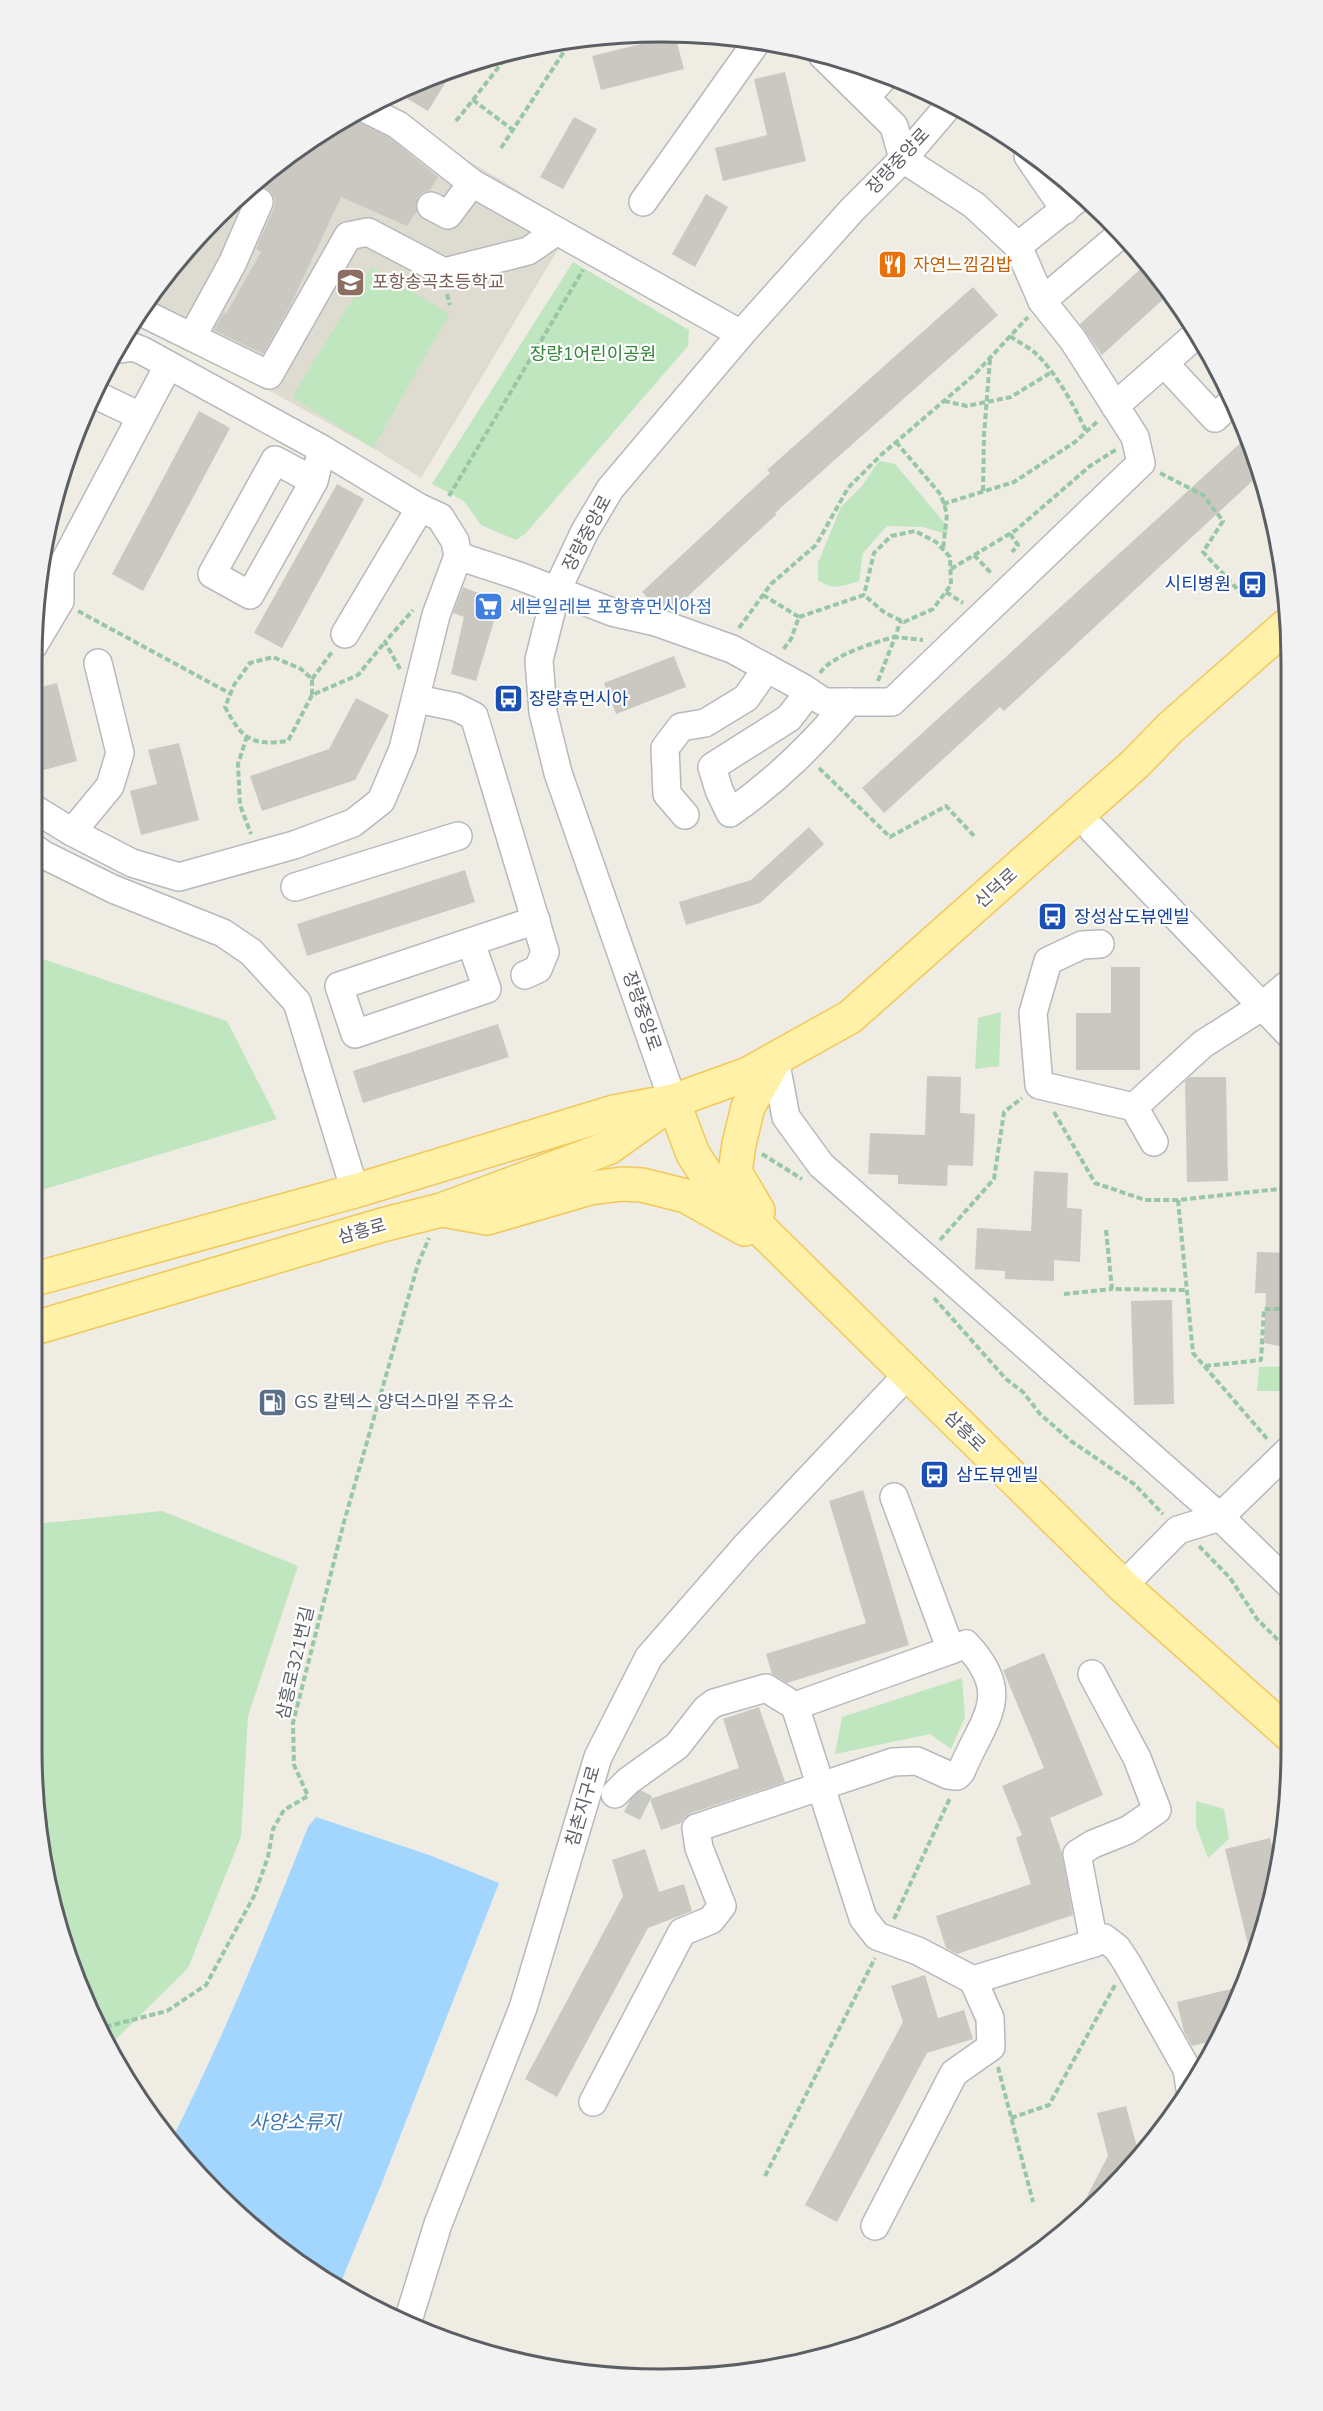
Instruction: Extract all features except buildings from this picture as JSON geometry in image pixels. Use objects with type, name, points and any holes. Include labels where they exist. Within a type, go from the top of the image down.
[{"type":"main road","name":"신덕로","points":[[673,1101],[748,1074],[850,1017],[1100,796],[1170,728],[1280,631]]},
{"type":"main road","points":[[775,1059],[748,1107],[735,1172],[778,1246]]},
{"type":"main road","points":[[42,1277],[355,1191],[614,1112],[673,1101]]},
{"type":"main road","name":"삼흥로","points":[[42,1326],[382,1225],[441,1210],[608,1148],[673,1101],[693,1154],[708,1177],[1123,1586],[1281,1727]]},
{"type":"main road","points":[[441,1210],[487,1218],[590,1188],[622,1184],[642,1185],[686,1196],[778,1246]]},
{"type":"street","points":[[643,202],[752,49]]},
{"type":"street","points":[[458,556],[519,576],[612,612],[656,622],[725,647],[767,668],[824,702],[892,702],[1138,450],[1115,406],[1072,340],[1042,301],[1018,246],[974,205],[903,159],[894,126],[834,67]]},
{"type":"street","points":[[866,97],[880,82]]},
{"type":"street","name":"장량중앙로","points":[[673,1101],[558,773],[543,712],[539,660],[556,592],[585,531],[610,489],[741,334],[852,210],[903,159],[944,111]]},
{"type":"street","points":[[374,113],[398,126],[472,183],[741,334]]},
{"type":"street","points":[[1018,246],[1073,203],[1051,180]]},
{"type":"street","points":[[431,206],[448,215],[472,183]]},
{"type":"street","points":[[192,337],[232,264],[259,202]]},
{"type":"street","points":[[152,317],[268,375],[348,236],[368,232],[444,272],[528,251],[557,231]]},
{"type":"street","points":[[1042,301],[1115,239]]},
{"type":"street","points":[[152,317],[180,311],[208,309]]},
{"type":"street","points":[[1115,406],[1191,340]]},
{"type":"street","points":[[42,814],[132,863],[179,877],[294,845],[353,823],[381,801],[403,748],[436,615],[458,556],[456,541],[433,505],[322,449],[133,347],[127,348]]},
{"type":"street","points":[[1164,363],[1215,418],[1226,407]]},
{"type":"street","points":[[43,630],[60,601],[52,565],[168,366]]},
{"type":"street","points":[[101,398],[140,416]]},
{"type":"street","points":[[314,481],[274,460],[212,574],[250,595],[314,481],[322,449]]},
{"type":"street","points":[[345,634],[433,505]]},
{"type":"street","points":[[72,832],[110,786],[120,753],[98,663]]},
{"type":"street","points":[[685,814],[668,794],[665,748],[681,727],[705,723],[746,698],[767,668]]},
{"type":"street","points":[[809,692],[789,718],[712,767],[718,790],[730,813],[763,790],[860,702]]},
{"type":"street","points":[[417,699],[456,707],[474,716],[545,952],[538,969],[525,975]]},
{"type":"street","points":[[353,823],[366,866]]},
{"type":"street","points":[[1094,830],[1281,1026]]},
{"type":"street","points":[[295,887],[458,836]]},
{"type":"street","points":[[42,854],[113,889],[223,933],[251,952],[297,1002],[355,1191]]},
{"type":"street","points":[[471,943],[487,989],[355,1034],[339,986],[536,920]]},
{"type":"street","points":[[1100,944],[1082,945],[1048,961],[1033,1012],[1039,1085],[1134,1107],[1154,1142]]},
{"type":"street","points":[[1134,1107],[1203,1044],[1261,1007],[1281,990]]},
{"type":"street","points":[[775,1059],[786,1117],[821,1165],[1220,1517],[1281,1575]]},
{"type":"street","name":"침촌지구로","points":[[410,2315],[438,2224],[523,2008],[598,1757],[649,1657],[744,1548],[908,1374]]},
{"type":"street","points":[[1123,1586],[1185,1535],[1220,1517],[1281,1458]]},
{"type":"street","points":[[894,1497],[951,1650]]},
{"type":"street","points":[[593,2102],[682,1932],[711,1920],[722,1906],[699,1848],[696,1828],[892,1762],[916,1761],[957,1776],[961,1773],[991,1709],[993,1691],[980,1658],[966,1644],[795,1706]]},
{"type":"street","points":[[1092,1674],[1137,1758],[1157,1810],[1128,1830],[1093,1844],[1077,1854],[1094,1943]]},
{"type":"street","points":[[590,1781],[623,1797],[628,1781],[677,1746],[706,1709],[714,1703],[766,1688],[795,1706],[823,1786],[863,1918],[877,1936],[918,1951],[973,1980],[990,2018],[991,2047],[954,2073],[875,2226]]},
{"type":"street","points":[[973,1980],[1104,1938],[1118,1948],[1188,2069],[1189,2075]]},
{"type":"path","points":[[501,148],[565,50]]},
{"type":"path","points":[[456,121],[502,63]]},
{"type":"path","points":[[473,100],[513,130]]},
{"type":"path","points":[[433,505],[586,264]]},
{"type":"path","points":[[725,647],[771,584],[816,545],[848,488],[896,442],[974,375],[1042,301]]},
{"type":"path","points":[[1010,336],[1035,353],[1078,414],[1086,431]]},
{"type":"path","points":[[983,492],[990,358]]},
{"type":"path","points":[[944,401],[967,406],[1011,397],[1050,373]]},
{"type":"path","points":[[944,504],[1014,482],[1075,442],[1115,406]]},
{"type":"path","points":[[896,442],[941,495],[947,514],[943,550]]},
{"type":"path","points":[[950,569],[1016,530],[1090,466],[1138,450],[1203,495],[1223,521],[1203,552],[1240,592]]},
{"type":"path","points":[[915,531],[936,543],[950,557],[951,585],[933,609],[904,622],[885,613],[864,595],[874,553],[891,536],[915,531]]},
{"type":"path","points":[[946,592],[966,605]]},
{"type":"path","points":[[763,595],[799,617]]},
{"type":"path","points":[[799,617],[864,595]]},
{"type":"path","points":[[60,601],[231,694]]},
{"type":"path","points":[[767,668],[791,639],[799,617]]},
{"type":"path","points":[[860,702],[895,637],[901,620]]},
{"type":"path","points":[[312,679],[301,669],[273,657],[250,663],[225,707],[238,732],[264,744],[288,741],[312,695],[312,679],[345,634]]},
{"type":"path","points":[[809,692],[825,665],[869,645],[895,637]]},
{"type":"path","points":[[312,695],[358,675],[385,642]]},
{"type":"path","points":[[247,736],[238,764],[240,805],[258,855]]},
{"type":"path","points":[[804,753],[890,837],[946,806],[975,837]]},
{"type":"path","points":[[926,1257],[994,1179],[1004,1112],[1039,1085],[1095,1183],[1145,1200],[1178,1200],[1281,1189]]},
{"type":"path","points":[[753,1149],[804,1180]]},
{"type":"path","points":[[1178,1200],[1193,1353],[1281,1448]]},
{"type":"path","name":"삼흥로321번길","points":[[108,2026],[167,2012],[206,1985],[254,1896],[268,1857],[273,1829],[284,1810],[308,1796],[294,1765],[293,1724],[344,1522],[418,1264],[441,1210]]},
{"type":"path","points":[[1106,1230],[1112,1289]]},
{"type":"path","points":[[1064,1294],[1112,1289],[1187,1290]]},
{"type":"path","points":[[930,1294],[1006,1379],[1023,1392],[1040,1414],[1071,1441],[1134,1484],[1185,1535],[1216,1562],[1230,1578],[1257,1619],[1281,1643]]},
{"type":"path","points":[[1204,1366],[1262,1360],[1264,1309],[1281,1309]]},
{"type":"path","points":[[765,2176],[885,1939],[961,1773]]},
{"type":"path","points":[[1011,2118],[1049,2105],[1127,1963]]},
{"type":"path","points":[[991,2040],[1033,2202]]},
{"type":"shaded area","name":"포항송곡초등학교","points":[[381,110],[501,180],[572,226],[421,478],[373,448],[144,321],[196,253],[223,223],[253,196],[317,146]]},
{"type":"green space","name":"장량1어린이공원","points":[[573,262],[689,330],[688,346],[526,533],[516,540],[481,525],[464,501],[432,484]]},
{"type":"green space","points":[[372,267],[449,314],[373,448],[292,397]]},
{"type":"green space","points":[[879,461],[895,464],[948,527],[947,534],[923,527],[887,526],[863,553],[859,581],[829,586],[818,580],[818,563],[841,507],[862,486]]},
{"type":"green space","points":[[42,959],[227,1021],[277,1119],[42,1190]]},
{"type":"green space","points":[[1001,1012],[999,1066],[975,1069],[978,1018]]},
{"type":"green space","points":[[1281,1366],[1281,1391],[1257,1391],[1259,1367]]},
{"type":"green space","points":[[162,1511],[298,1566],[248,1716],[241,1837],[188,1968],[115,2040],[89,1987],[75,1949],[63,1910],[47,1830],[42,1750],[42,1523]]},
{"type":"green space","points":[[962,1678],[965,1717],[951,1749],[930,1734],[835,1754],[842,1717]]},
{"type":"green space","points":[[1196,1801],[1224,1809],[1229,1839],[1208,1858],[1196,1826]]},
{"type":"water","name":"사양소류지","points":[[316,1817],[429,1855],[499,1883],[342,2280],[284,2241],[253,2215],[223,2188],[175,2133],[260,1947],[308,1827]]},
{"type":"tunnel","points":[[630,1800],[646,1808]]},
{"type":"place","name":"자연느낌김밥","points":[[892,265]]},
{"type":"place","name":"포항송곡초등학교","points":[[351,282]]},
{"type":"place","name":"시티병원","points":[[1252,584]]},
{"type":"place","name":"세븐일레븐 포항휴먼시아점","points":[[488,607]]},
{"type":"place","name":"장량휴먼시아","points":[[508,699]]},
{"type":"place","name":"장성삼도뷰엔빌","points":[[1053,917]]},
{"type":"place","name":"GS 칼텍스 양덕스마일 주유소","points":[[273,1402]]},
{"type":"place","name":"삼도뷰엔빌","points":[[935,1475]]}]
